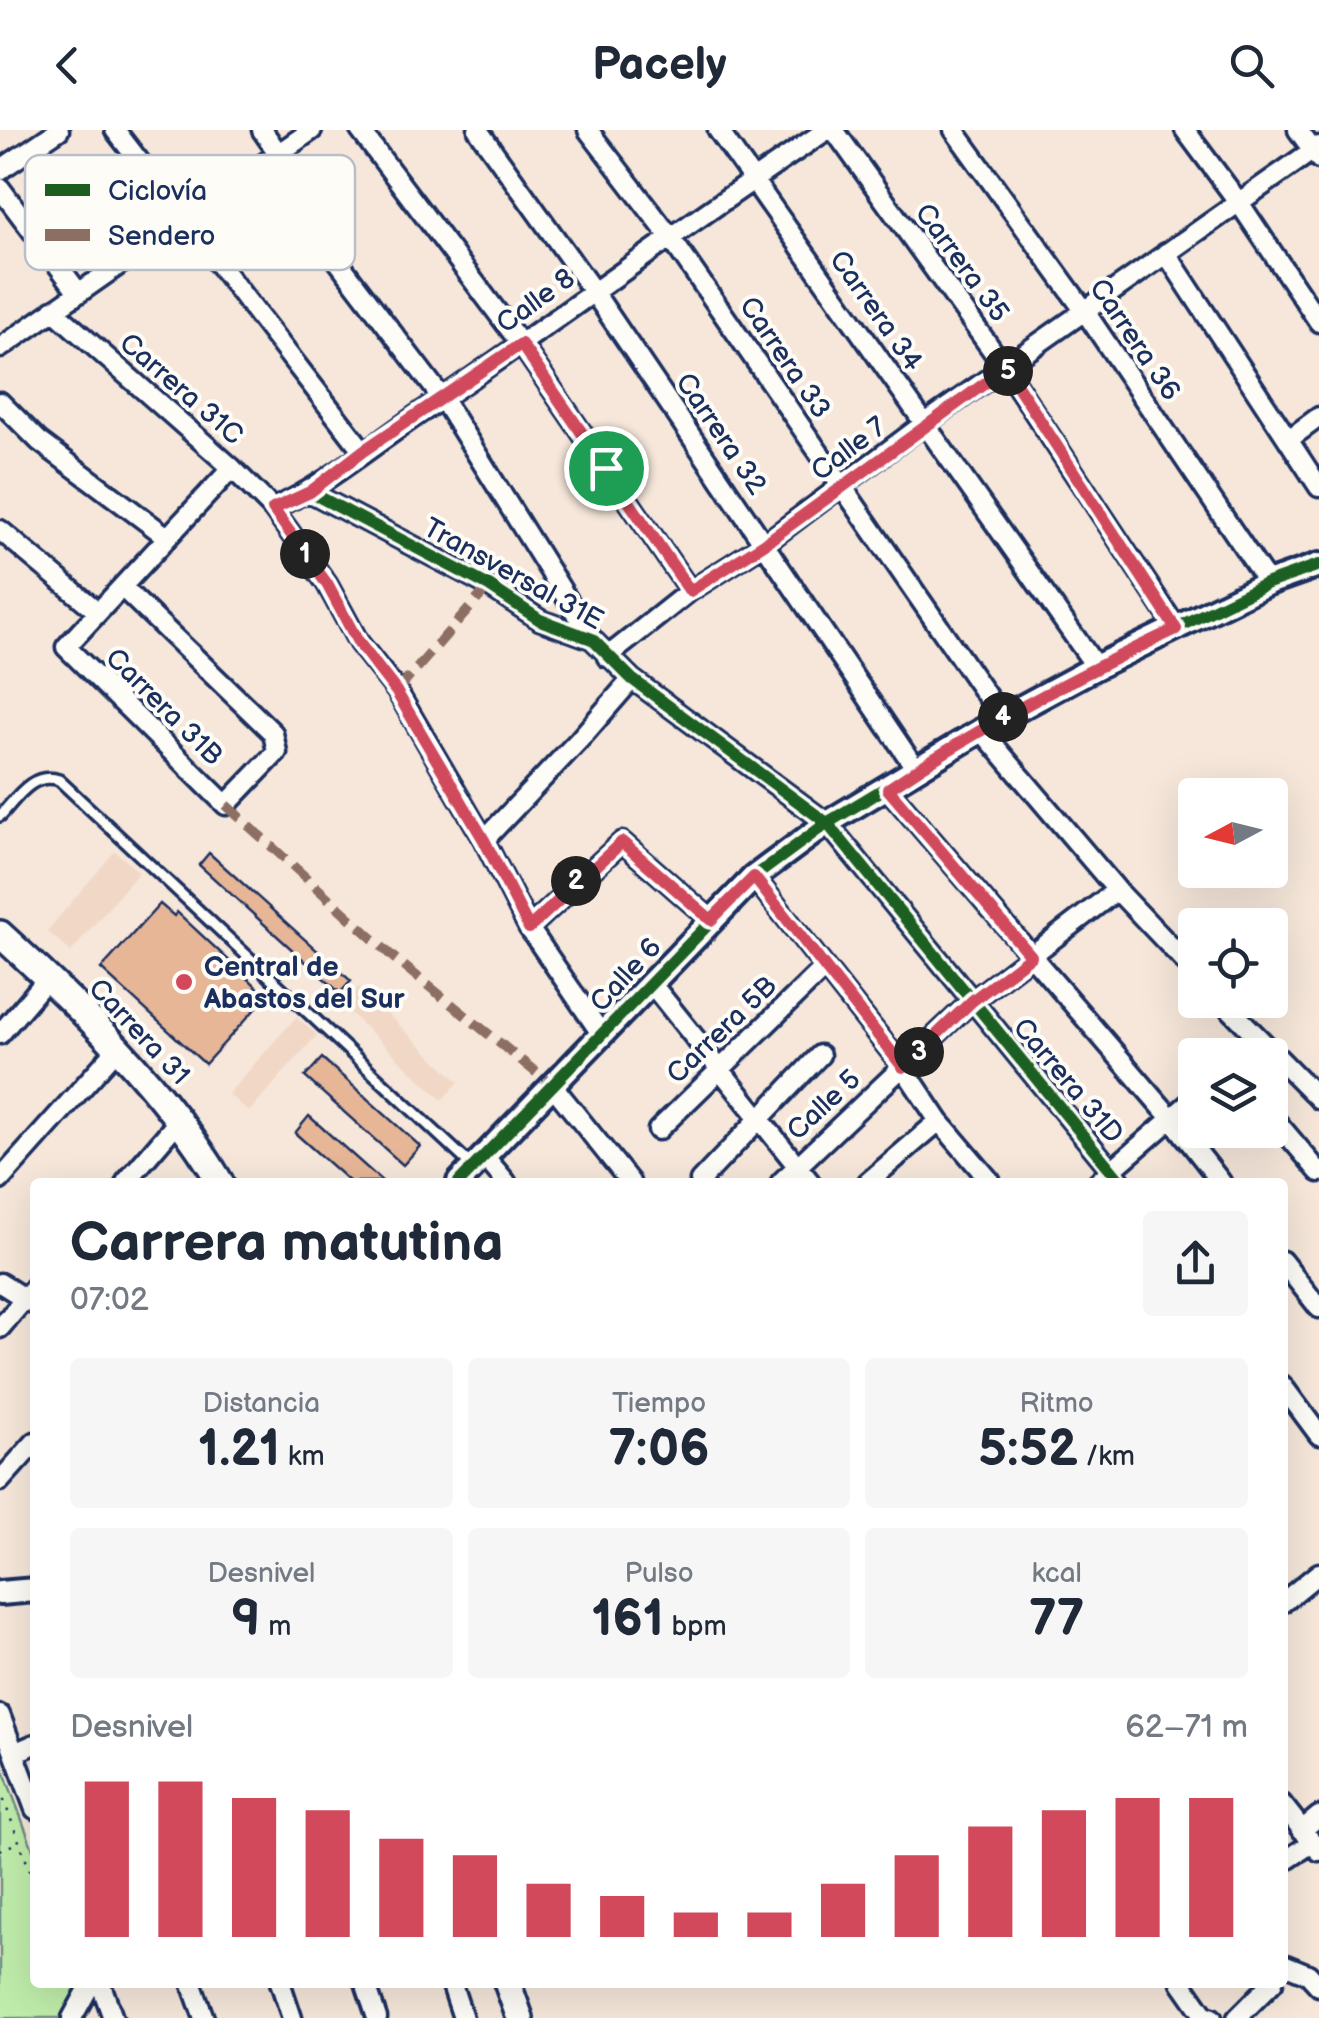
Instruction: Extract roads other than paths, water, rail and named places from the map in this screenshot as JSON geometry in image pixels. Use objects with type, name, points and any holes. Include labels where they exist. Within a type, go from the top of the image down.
[{"type":"main road","name":"Carrera 31","points":[[0,934],[117,1049],[180,1120],[217,1178]]},
{"type":"main road","points":[[509,1988],[520,2018]]},
{"type":"street","points":[[0,170],[59,130]]},
{"type":"street","points":[[115,130],[134,155]]},
{"type":"street","points":[[262,130],[270,155]]},
{"type":"street","points":[[277,155],[312,130]]},
{"type":"street","points":[[360,130],[521,344],[690,591]]},
{"type":"street","name":"Carrera 32","points":[[478,130],[593,291],[916,770]]},
{"type":"street","name":"Carrera 33","points":[[588,130],[670,237],[842,488],[992,724],[1116,890],[1178,954]]},
{"type":"street","name":"Carrera 34","points":[[718,130],[1096,667]]},
{"type":"street","name":"Calle 8","points":[[273,509],[310,492],[752,179],[830,130]]},
{"type":"street","name":"Carrera 35","points":[[830,130],[1006,368],[1176,629]]},
{"type":"street","name":"Carrera 36","points":[[954,130],[1086,312],[1268,584]]},
{"type":"street","points":[[1185,130],[1319,322]]},
{"type":"street","points":[[1298,130],[1317,152]]},
{"type":"street","name":"Calle 7","points":[[607,657],[690,591],[764,544],[924,424],[1317,152]]},
{"type":"street","points":[[0,188],[25,221]]},
{"type":"street","points":[[1166,253],[1319,487]]},
{"type":"street","points":[[62,270],[78,292]]},
{"type":"street","points":[[0,348],[109,270]]},
{"type":"street","points":[[222,270],[363,451]]},
{"type":"street","points":[[350,270],[442,398],[592,639]]},
{"type":"street","name":"Carrera 31C","points":[[53,310],[273,509],[327,584],[358,642],[396,691],[484,840],[529,928],[602,1035]]},
{"type":"street","points":[[0,402],[39,440],[167,538]]},
{"type":"street","points":[[1289,439],[1319,417]]},
{"type":"street","points":[[0,530],[98,612],[232,468]]},
{"type":"street","name":"Transversal 31E","points":[[310,492],[490,586],[540,620],[592,639],[632,680],[826,823]]},
{"type":"street","name":"Calle 6","points":[[472,1168],[754,877],[826,823],[1096,667],[1268,584],[1319,566]]},
{"type":"street","name":"Carrera 31B","points":[[98,612],[66,647],[226,805],[277,752],[273,733],[122,587]]},
{"type":"street","points":[[484,840],[632,680]]},
{"type":"street","points":[[888,789],[1171,1118],[1218,1178]]},
{"type":"street","name":"Carrera 31D","points":[[826,823],[1110,1178]]},
{"type":"street","points":[[529,928],[622,842],[711,920]]},
{"type":"street","points":[[754,877],[903,1067],[939,1121],[988,1178]]},
{"type":"street","name":"Calle 5","points":[[785,1178],[972,1001],[1116,890]]},
{"type":"street","name":"Carrera 5B","points":[[658,1130],[824,968]]},
{"type":"street","points":[[0,1034],[48,978]]},
{"type":"street","points":[[651,983],[807,1178]]},
{"type":"street","points":[[0,1180],[117,1049]]},
{"type":"street","points":[[703,1178],[820,1055]]},
{"type":"street","points":[[1288,1074],[1319,1098]]},
{"type":"street","points":[[553,1086],[627,1178]]},
{"type":"street","points":[[1110,1178],[1178,1112]]},
{"type":"street","points":[[129,1178],[180,1120]]},
{"type":"street","points":[[880,1178],[939,1121]]},
{"type":"street","points":[[1288,1135],[1319,1172]]},
{"type":"street","points":[[472,1168],[496,1178]]},
{"type":"street","points":[[0,1282],[30,1296]]},
{"type":"street","points":[[1290,1286],[1319,1308]]},
{"type":"street","points":[[0,1328],[30,1299]]},
{"type":"street","points":[[1288,1393],[1319,1435]]},
{"type":"street","points":[[0,1481],[30,1448]]},
{"type":"street","points":[[1288,1598],[1319,1573]]},
{"type":"street","points":[[0,1593],[30,1590]]},
{"type":"street","points":[[0,1715],[30,1796]]},
{"type":"street","points":[[14,1754],[30,1746]]},
{"type":"street","points":[[1288,1812],[1311,1841]]},
{"type":"street","points":[[1288,1858],[1311,1841],[1319,1816]]},
{"type":"street","points":[[1288,1964],[1308,1974],[1319,1986]]},
{"type":"street","points":[[72,2018],[92,1988]]},
{"type":"street","points":[[99,1988],[113,2018]]},
{"type":"street","points":[[193,1988],[204,2018]]},
{"type":"street","points":[[282,1988],[292,2018]]},
{"type":"street","points":[[367,1988],[378,2018]]},
{"type":"street","points":[[453,1988],[463,2018]]},
{"type":"street","points":[[1185,1988],[1204,2015],[1212,2018]]},
{"type":"street","points":[[1236,2018],[1267,1988]]},
{"type":"lane","points":[[0,816],[36,779],[49,776],[58,780],[472,1168]]},
{"type":"place","name":"Central de Abastos del Sur","points":[[184,982]]}]
